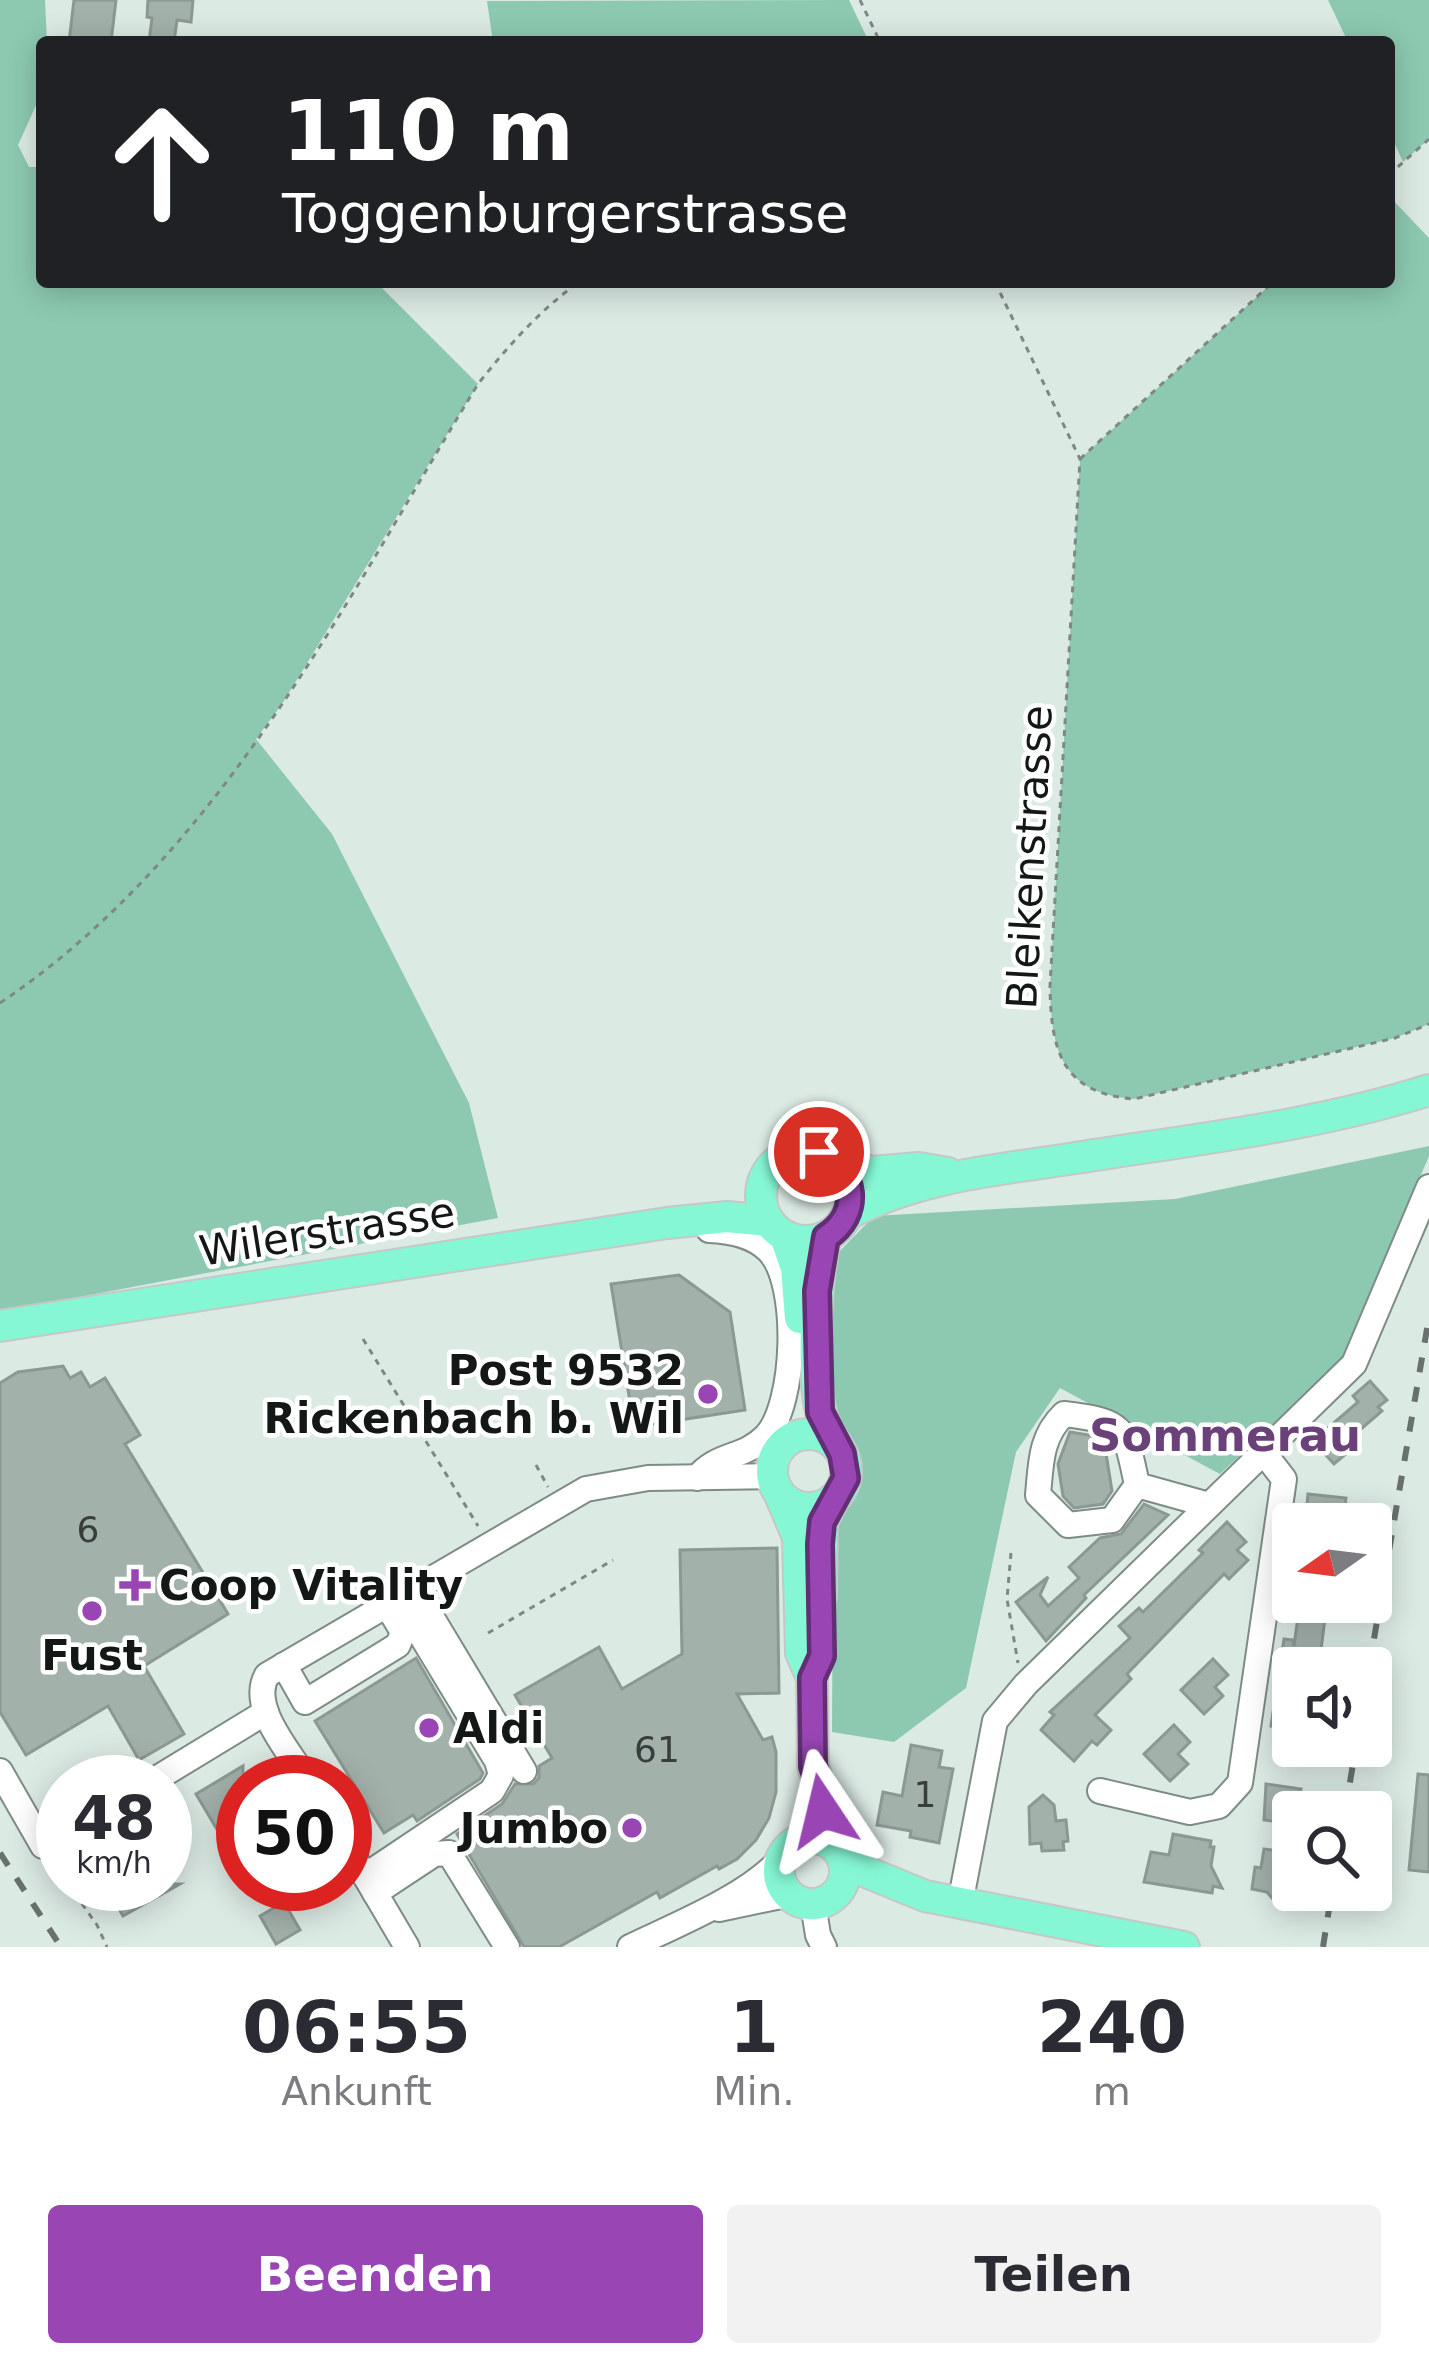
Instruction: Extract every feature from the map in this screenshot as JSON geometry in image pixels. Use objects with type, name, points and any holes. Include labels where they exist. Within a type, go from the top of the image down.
[{"type":"main road","points":[[776,1229],[798,1241],[837,1226],[882,1196],[960,1175],[1242,1132],[1429,1090]]},
{"type":"main road","points":[[813,1899],[845,1869],[824,1822],[822,1792],[813,1766],[812,1678],[801,1653],[798,1537],[776,1485],[776,1453],[799,1412],[796,1268],[760,1195],[763,1181],[779,1159],[805,1150],[871,1172],[920,1168],[960,1175]]},
{"type":"main road","points":[[812,1678],[822,1656],[822,1522],[846,1478],[838,1447],[826,1429],[819,1396],[817,1291],[850,1183],[832,1158]]},
{"type":"main road","name":"Wilerstrasse","points":[[667,1222],[687,1205],[741,1192],[763,1181]]},
{"type":"main road","name":"Wilerstrasse","points":[[0,1326],[667,1222],[727,1217],[776,1229]]},
{"type":"main road","points":[[785,1442],[809,1433],[838,1447]]},
{"type":"main road","points":[[776,1485],[802,1508],[821,1507],[832,1500]]},
{"type":"main road","points":[[813,1766],[780,1880],[813,1899],[925,1896]]},
{"type":"main road","points":[[789,1850],[814,1838],[835,1847],[864,1871],[925,1896],[1184,1947]]},
{"type":"street","points":[[960,1904],[995,1721],[1022,1689],[1354,1364],[1429,1187]]},
{"type":"street","points":[[667,1222],[690,1232],[738,1233],[755,1241],[779,1265],[789,1305],[788,1382],[783,1406],[768,1434],[748,1450],[709,1462],[696,1478]]},
{"type":"street","points":[[1064,1414],[1104,1419],[1127,1438],[1137,1485],[1112,1520],[1068,1525],[1038,1495],[1042,1450],[1050,1427],[1064,1414]]},
{"type":"street","points":[[1100,1791],[1190,1812],[1219,1806],[1240,1783],[1284,1479],[1264,1454]]},
{"type":"street","points":[[292,1755],[266,1712],[261,1684],[267,1675],[586,1489],[618,1480],[696,1478],[776,1485]]},
{"type":"street","points":[[1137,1485],[1209,1505]]},
{"type":"street","points":[[284,1665],[305,1702],[398,1645],[403,1632],[400,1597]]},
{"type":"street","points":[[400,1597],[479,1695],[524,1771]]},
{"type":"street","points":[[372,1882],[492,1791],[501,1775],[400,1597]]},
{"type":"street","points":[[192,1757],[266,1712]]},
{"type":"street","points":[[0,1771],[36,1834]]},
{"type":"street","points":[[630,1947],[699,1914],[770,1871],[789,1850]]},
{"type":"street","points":[[372,1883],[434,1854],[449,1853],[507,1947]]},
{"type":"street","points":[[372,1887],[407,1947]]},
{"type":"street","points":[[699,1914],[781,1896],[813,1899],[824,1947]]},
{"type":"path","points":[[860,0],[877,36]]},
{"type":"path","points":[[1395,170],[1429,139]]},
{"type":"path","points":[[0,1003],[42,975],[106,920],[205,806],[282,704],[478,384],[512,340],[570,288]]},
{"type":"path","name":"Bleikenstrasse","points":[[998,288],[1080,459],[1050,986],[1051,1032],[1062,1061],[1080,1083],[1104,1096],[1134,1099],[1395,1038],[1429,1024]]},
{"type":"path","points":[[1080,459],[1266,288]]},
{"type":"path","points":[[363,1339],[480,1530]]},
{"type":"path","points":[[536,1465],[549,1489]]},
{"type":"path","points":[[1011,1553],[1007,1599],[1022,1689]]},
{"type":"path","points":[[488,1634],[614,1560]]},
{"type":"path","points":[[87,1911],[107,1947]]},
{"type":"green space","points":[[0,0],[45,0],[47,36],[36,36],[36,105],[18,145],[29,167],[36,167],[36,288],[382,288],[478,384],[256,739],[332,834],[469,1103],[498,1218],[0,1312]]},
{"type":"green space","points":[[849,0],[866,36],[492,36],[487,1]]},
{"type":"green space","points":[[1328,0],[1429,0],[1429,139],[1403,162],[1395,144],[1395,36],[1345,36]]},
{"type":"green space","points":[[1395,202],[1429,238],[1429,1024],[1395,1038],[1134,1099],[1090,1088],[1065,1064],[1053,1030],[1050,986],[1080,459],[1266,288],[1395,288]]},
{"type":"green space","points":[[1429,1146],[1429,1156],[1343,1360],[1220,1474],[1060,1388],[1016,1452],[966,1688],[894,1742],[832,1732],[833,1528],[855,1470],[830,1407],[832,1259],[874,1216],[1175,1199]]},
{"type":"building","points":[[74,0],[116,0],[112,36],[70,36]]},
{"type":"building","points":[[148,0],[193,0],[191,22],[177,20],[175,36],[150,36],[152,18],[147,17]]},
{"type":"building","points":[[679,1275],[730,1312],[745,1410],[634,1427],[611,1284]]},
{"type":"building","points":[[63,1366],[70,1378],[81,1372],[90,1387],[105,1378],[140,1435],[125,1444],[228,1614],[144,1666],[184,1734],[148,1755],[136,1755],[108,1706],[26,1755],[0,1712],[0,1383],[18,1372]]},
{"type":"building","points":[[1370,1381],[1387,1400],[1378,1407],[1382,1411],[1354,1435],[1360,1442],[1334,1464],[1313,1441],[1358,1402],[1353,1396]]},
{"type":"building","points":[[1070,1432],[1094,1436],[1105,1447],[1112,1491],[1103,1504],[1074,1508],[1063,1496],[1058,1464]]},
{"type":"building","points":[[1308,1494],[1346,1498],[1345,1503],[1307,1503]]},
{"type":"building","points":[[1144,1504],[1168,1515],[1084,1595],[1046,1641],[1016,1602],[1048,1577],[1040,1595],[1048,1606],[1079,1578],[1069,1567],[1100,1538],[1121,1534]]},
{"type":"building","points":[[1227,1522],[1246,1542],[1237,1550],[1248,1560],[1229,1579],[1224,1574],[1127,1674],[1131,1679],[1095,1715],[1111,1730],[1097,1745],[1092,1741],[1074,1761],[1041,1730],[1054,1715],[1050,1712],[1130,1638],[1119,1626],[1139,1608],[1143,1612],[1203,1553],[1199,1550]]},
{"type":"building","points":[[777,1548],[779,1693],[737,1694],[763,1740],[772,1737],[776,1752],[776,1792],[756,1840],[719,1869],[660,1898],[657,1892],[559,1947],[524,1947],[457,1834],[502,1804],[515,1784],[533,1784],[539,1778],[539,1766],[552,1758],[515,1695],[599,1647],[622,1689],[682,1654],[680,1550]]},
{"type":"building","points":[[1297,1623],[1324,1623],[1321,1647],[1283,1647],[1284,1639],[1293,1640],[1294,1646]]},
{"type":"building","points":[[416,1658],[483,1773],[417,1821],[413,1815],[384,1833],[372,1814],[372,1755],[336,1755],[315,1721]]},
{"type":"building","points":[[1213,1659],[1228,1675],[1215,1687],[1223,1696],[1204,1714],[1181,1690]]},
{"type":"building","points":[[1174,1725],[1190,1742],[1178,1754],[1188,1764],[1170,1781],[1144,1754]]},
{"type":"building","points":[[911,1745],[942,1751],[939,1767],[953,1769],[939,1843],[910,1837],[911,1831],[877,1825],[883,1792],[902,1796]]},
{"type":"building","points":[[1418,1774],[1429,1775],[1429,1872],[1409,1870]]},
{"type":"building","points":[[216,1782],[216,1828],[196,1794]]},
{"type":"building","points":[[1266,1784],[1301,1789],[1272,1791],[1272,1821],[1264,1820]]},
{"type":"building","points":[[1043,1795],[1054,1805],[1056,1821],[1066,1820],[1064,1850],[1042,1851],[1041,1843],[1030,1844],[1029,1807]]},
{"type":"building","points":[[1173,1834],[1211,1841],[1211,1866],[1222,1888],[1213,1886],[1212,1893],[1144,1882],[1151,1852],[1169,1855]]},
{"type":"building","points":[[1264,1849],[1272,1850],[1272,1898],[1252,1889],[1255,1867],[1261,1868]]},
{"type":"building","points":[[289,1911],[300,1930],[276,1944],[260,1916]]},
{"type":"railway","points":[[1373,1647],[1429,1317]]},
{"type":"railway","points":[[1348,1791],[1352,1767]]},
{"type":"railway","points":[[0,1853],[61,1947]]},
{"type":"railway","points":[[1323,1947],[1329,1911]]},
{"type":"place","name":"Post 9532 Rickenbach b. Wil","points":[[708,1394]]},
{"type":"place","name":"Coop Vitality","points":[[135,1585]]},
{"type":"place","name":"Fust","points":[[92,1611]]},
{"type":"place","name":"Aldi","points":[[429,1728]]},
{"type":"place","name":"Jumbo","points":[[632,1828]]},
{"type":"district","name":"Sommerau","points":[[1225,1435]]},
{"type":"route","points":[[819,1152],[843,1169],[851,1199],[848,1214],[826,1237],[817,1291],[820,1412],[846,1466],[842,1490],[822,1522],[820,1544],[822,1656],[812,1678],[813,1766],[823,1811]]}]
